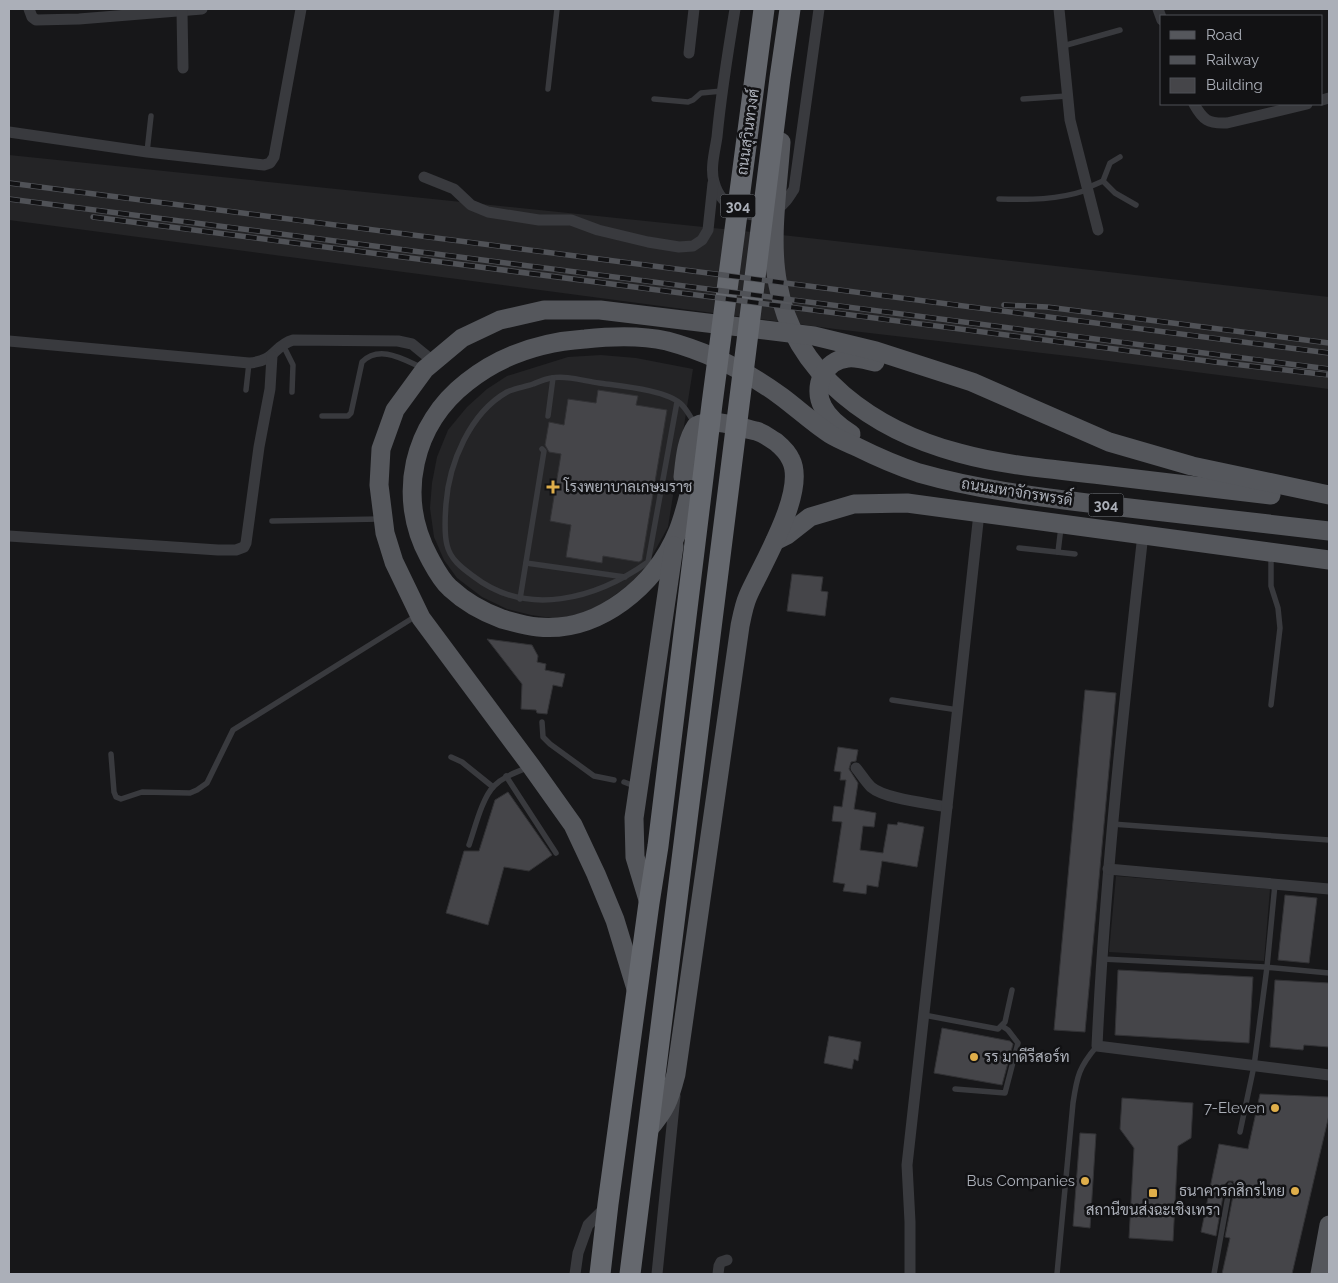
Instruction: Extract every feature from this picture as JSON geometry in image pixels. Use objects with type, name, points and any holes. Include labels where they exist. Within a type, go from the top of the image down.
[{"type":"highway","name":"ถนนสุวินทวงศ์","points":[[600,1274],[658,846],[712,404],[764,9]]},
{"type":"highway","name":"ถนนสุวินทวงศ์","points":[[630,1274],[790,9]]},
{"type":"main road","points":[[780,78],[783,108],[774,257],[778,287],[785,312],[798,340],[812,363],[828,382],[870,415],[928,444],[998,462],[1329,502]]},
{"type":"main road","points":[[637,994],[615,920],[573,826],[419,614],[394,562],[385,533],[379,485],[381,449],[395,410],[429,366],[462,338],[500,320],[544,310],[600,310],[814,336],[876,351],[972,382],[1109,442],[1192,466],[1329,495]]},
{"type":"main road","points":[[712,404],[678,532],[649,578],[629,597],[608,612],[564,626],[540,628],[505,620],[467,602],[447,586],[424,547],[417,530],[412,480],[422,439],[431,420],[445,401],[480,373],[509,355],[536,346],[571,340],[632,337],[665,340],[700,352],[740,370],[779,395],[830,434],[886,461]]},
{"type":"main road","points":[[886,461],[834,422],[823,408],[818,388],[821,377],[827,368],[846,358],[857,358],[972,382]]},
{"type":"main road","points":[[648,1130],[662,1113],[668,1102],[676,1074],[740,626],[746,598],[775,541],[786,514],[794,477],[792,460],[782,446],[763,433],[714,422],[696,426],[686,454],[631,785],[635,857],[649,903]]},
{"type":"main road","name":"ถนนมหาจักรพรรดิ์","points":[[886,461],[920,473],[1020,495],[1329,532]]},
{"type":"main road","points":[[775,541],[787,535],[810,517],[854,504],[907,503],[1329,560]]},
{"type":"main road","points":[[1320,1274],[1329,1225]]},
{"type":"street","points":[[29,9],[36,20],[202,9]]},
{"type":"street","points":[[9,132],[147,152],[264,165],[270,163],[274,156],[301,9]]},
{"type":"street","points":[[689,53],[694,9]]},
{"type":"street","points":[[424,177],[454,189],[471,205],[488,212],[539,220],[571,220],[598,230],[648,242],[679,247],[693,246],[702,240],[708,230],[714,181],[713,167],[734,9]]},
{"type":"street","points":[[714,181],[718,194],[727,205],[739,212],[752,215],[765,214],[777,209],[791,195],[797,176],[819,9]]},
{"type":"street","points":[[1058,9],[1067,96],[1076,147],[1098,230]]},
{"type":"street","points":[[182,11],[183,68]]},
{"type":"street","points":[[1195,105],[1203,118],[1214,124],[1227,123],[1303,105]]},
{"type":"street","points":[[9,341],[249,362],[258,362],[272,356],[283,345],[293,340],[398,341],[412,344],[419,348],[429,366]]},
{"type":"street","points":[[9,536],[218,550],[236,550],[244,547],[270,388],[272,356]]},
{"type":"street","points":[[910,1274],[907,1165],[958,710],[978,512]]},
{"type":"street","points":[[1143,534],[1111,824],[1097,1046],[1329,1075]]},
{"type":"street","points":[[856,768],[871,787],[879,792],[889,796],[947,807]]},
{"type":"street","points":[[1108,869],[1329,889]]},
{"type":"street","points":[[657,1274],[673,1123],[676,1074]]},
{"type":"street","points":[[574,1274],[578,1253],[588,1225],[608,1204]]},
{"type":"street","points":[[718,1274],[721,1262],[727,1260]]},
{"type":"lane","points":[[548,89],[557,9]]},
{"type":"lane","points":[[1063,46],[1120,30]]},
{"type":"lane","points":[[654,99],[688,102],[701,93],[722,91]]},
{"type":"lane","points":[[1023,99],[1067,96]]},
{"type":"lane","points":[[147,152],[152,116]]},
{"type":"lane","points":[[998,200],[1063,198],[1103,181],[1110,163],[1120,157]]},
{"type":"lane","points":[[1103,181],[1115,193],[1136,205]]},
{"type":"lane","points":[[283,345],[292,365],[292,392]]},
{"type":"lane","points":[[322,416],[348,416],[351,413],[362,362],[367,357],[375,354],[384,354],[429,366]]},
{"type":"lane","points":[[246,390],[249,362]]},
{"type":"lane","points":[[677,402],[648,562],[625,577],[592,592],[560,600],[520,599],[509,596],[480,582],[452,559],[446,545],[446,516],[448,487],[453,465],[465,436],[487,408],[508,392],[553,378],[567,378],[644,390],[669,397],[682,404],[696,426]]},
{"type":"lane","points":[[548,416],[553,378]]},
{"type":"lane","points":[[520,599],[544,451],[542,449]]},
{"type":"lane","points":[[272,521],[383,519]]},
{"type":"lane","points":[[1058,552],[1061,524]]},
{"type":"lane","points":[[1019,548],[1075,554]]},
{"type":"lane","points":[[1271,553],[1271,586],[1278,608],[1280,628],[1271,705]]},
{"type":"lane","points":[[526,562],[625,577]]},
{"type":"lane","points":[[111,754],[116,797],[121,798],[142,792],[190,793],[197,790],[207,783],[233,730],[419,614]]},
{"type":"lane","points":[[892,700],[958,710]]},
{"type":"lane","points":[[542,722],[543,737],[550,744],[594,776],[600,779],[614,780]]},
{"type":"lane","points":[[451,757],[462,762],[493,787]]},
{"type":"lane","points":[[469,845],[486,798],[493,787],[506,776],[531,766]]},
{"type":"lane","points":[[506,776],[556,853]]},
{"type":"lane","points":[[1111,824],[1329,840]]},
{"type":"lane","points":[[1240,1132],[1254,1066],[1267,967],[1275,884]]},
{"type":"lane","points":[[1101,959],[1267,967],[1329,973]]},
{"type":"lane","points":[[924,1015],[993,1029],[1002,1026],[1005,1022],[1012,990]]},
{"type":"lane","points":[[955,1090],[1005,1093],[1018,1042],[1002,1026]]},
{"type":"lane","points":[[1057,1274],[1077,1076],[1085,1061],[1097,1046]]},
{"type":"lane","points":[[1214,1274],[1230,1185]]},
{"type":"shaded area","points":[[9,155],[791,236],[1329,297],[1329,389],[835,329],[9,220]]},
{"type":"shaded area","name":"โรงพยาบาลเกษมราช","points":[[601,355],[636,358],[693,369],[668,527],[646,567],[630,584],[604,603],[585,612],[559,619],[507,609],[482,597],[457,578],[444,560],[434,537],[430,508],[437,457],[448,430],[467,407],[487,389],[507,376],[568,357]]},
{"type":"shaded area","points":[[1116,876],[1270,889],[1264,961],[1109,952]]},
{"type":"building","points":[[598,390],[638,396],[636,405],[667,410],[642,560],[639,562],[603,556],[602,563],[566,557],[571,525],[550,521],[561,454],[549,452],[545,445],[549,422],[564,425],[568,399],[596,403]]},
{"type":"building","points":[[792,574],[823,577],[821,591],[828,592],[825,616],[787,611]]},
{"type":"building","points":[[487,639],[532,645],[538,656],[537,662],[546,664],[545,670],[565,674],[562,687],[553,685],[547,714],[537,713],[536,710],[521,709],[522,684]]},
{"type":"building","points":[[1085,690],[1116,693],[1085,1032],[1054,1030]]},
{"type":"building","points":[[838,747],[858,750],[856,761],[851,762],[849,769],[858,783],[854,809],[876,813],[874,827],[863,826],[860,850],[883,853],[888,824],[897,825],[898,822],[924,827],[917,867],[882,861],[878,887],[867,885],[866,894],[843,891],[845,884],[833,882],[842,822],[832,821],[834,806],[842,807],[846,780],[840,780],[841,772],[834,771]]},
{"type":"building","points":[[508,792],[552,855],[529,871],[504,867],[488,925],[446,913],[464,851],[479,851],[495,800]]},
{"type":"building","points":[[1285,895],[1317,898],[1309,963],[1278,960]]},
{"type":"building","points":[[1118,970],[1253,977],[1249,1043],[1115,1035]]},
{"type":"building","points":[[1275,980],[1329,983],[1329,1047],[1304,1045],[1303,1050],[1270,1047]]},
{"type":"building","name":"รร มาดีรีสอร์ท","points":[[942,1028],[1010,1041],[1013,1044],[1002,1085],[934,1073]]},
{"type":"building","points":[[829,1036],[861,1042],[858,1061],[854,1059],[852,1069],[824,1063]]},
{"type":"building","points":[[1260,1094],[1329,1097],[1329,1115],[1292,1274],[1222,1274],[1230,1238],[1225,1237],[1235,1186],[1233,1181],[1228,1181],[1225,1184],[1216,1236],[1201,1232],[1219,1144],[1248,1149]]},
{"type":"building","name":"สถานีขนส่งฉะเชิงเทรา","points":[[1122,1098],[1193,1103],[1191,1138],[1178,1146],[1173,1241],[1129,1238],[1134,1148],[1120,1129]]},
{"type":"building","points":[[1080,1133],[1096,1134],[1090,1228],[1073,1226]]},
{"type":"railway","points":[[9,183],[1329,353]]},
{"type":"railway","points":[[9,199],[1329,369]]},
{"type":"railway","points":[[93,217],[1215,362],[1329,375]]},
{"type":"railway","points":[[1004,305],[1047,307],[1329,343]]},
{"type":"place","name":"โรงพยาบาลเกษมราช","points":[[553,487]]},
{"type":"place","name":"รร มาดีรีสอร์ท","points":[[974,1057]]},
{"type":"place","name":"7-Eleven","points":[[1275,1108]]},
{"type":"place","name":"Bus Companies","points":[[1085,1181]]},
{"type":"place","name":"ธนาคารกสิกรไทย","points":[[1295,1191]]},
{"type":"place","name":"สถานีขนส่งฉะเชิงเทรา","points":[[1153,1193]]}]
